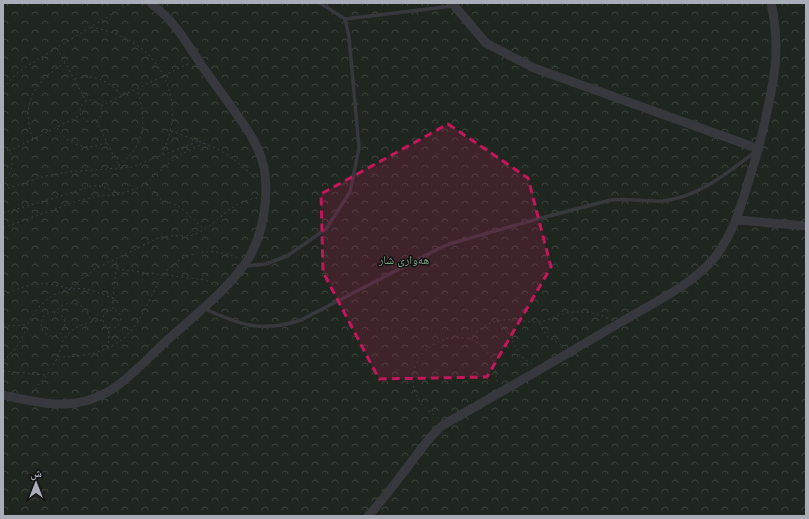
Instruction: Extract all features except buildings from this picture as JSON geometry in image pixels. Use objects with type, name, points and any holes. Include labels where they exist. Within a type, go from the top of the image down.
[{"type":"street","points":[[3,395],[27,400],[64,404],[78,403],[99,397],[110,391],[129,377],[223,289],[244,265],[260,233],[266,198],[266,188],[263,165],[253,139],[171,22],[151,3]]},
{"type":"street","points":[[368,516],[434,432],[443,425],[542,369],[692,280],[704,270],[722,247],[737,220],[758,149],[774,86],[776,62],[775,23],[771,3]]},
{"type":"street","points":[[453,5],[486,43],[534,68],[758,149]]},
{"type":"street","points":[[737,220],[806,226]]},
{"type":"lane","points":[[320,3],[345,19],[453,5]]},
{"type":"lane","points":[[244,265],[266,264],[287,256],[326,228],[350,192],[359,148],[349,37],[345,19]]},
{"type":"lane","points":[[203,308],[237,323],[251,326],[262,327],[287,325],[301,320],[449,244],[611,200],[622,198],[662,201],[673,199],[717,181],[758,149]]},
{"type":"path","points":[[3,88],[8,81],[22,70],[130,3]]},
{"type":"path","points":[[91,27],[119,35],[138,46],[153,60],[164,76],[172,102],[170,131],[162,155]]},
{"type":"path","points":[[56,48],[86,101]]},
{"type":"path","points":[[101,106],[197,59]]},
{"type":"path","points":[[33,139],[29,127],[28,117],[29,105],[33,94],[40,81],[46,75],[65,63]]},
{"type":"path","points":[[74,80],[85,77],[100,78],[112,85],[122,96]]},
{"type":"path","points":[[118,165],[132,153],[140,137],[143,114],[142,102],[136,88]]},
{"type":"path","points":[[93,100],[101,106],[101,116],[96,120],[89,122],[81,116],[81,106],[86,101],[93,100]]},
{"type":"path","points":[[9,151],[81,116]]},
{"type":"path","points":[[96,120],[120,169]]},
{"type":"path","points":[[56,128],[66,139],[78,146],[90,148],[107,142]]},
{"type":"path","points":[[170,131],[204,143],[227,154],[266,188]]},
{"type":"path","points":[[3,190],[46,176],[90,170],[120,169],[132,166],[199,141]]},
{"type":"path","points":[[3,228],[80,200],[122,193],[145,184],[174,159],[204,143]]},
{"type":"path","points":[[3,146],[9,151],[12,162],[12,169],[3,181]]},
{"type":"path","points":[[145,184],[161,199],[180,207],[204,229]]},
{"type":"path","points":[[3,213],[92,186],[99,186],[122,193]]},
{"type":"path","points":[[3,361],[19,344],[27,325],[42,302],[53,295],[70,289],[93,270],[161,237],[192,235],[204,229],[224,213],[241,203],[252,199],[266,198]]},
{"type":"path","points":[[58,357],[81,356],[97,353],[125,337],[135,326],[164,274],[170,266],[180,259],[201,252],[214,252],[223,253],[237,258],[244,265]]},
{"type":"path","points":[[109,328],[115,327],[120,324],[121,321],[120,315],[114,310],[113,298],[117,269],[116,259]]},
{"type":"path","points":[[117,269],[205,280],[223,289]]},
{"type":"path","points":[[3,295],[35,283],[86,290],[113,298]]},
{"type":"path","points":[[54,313],[63,318],[65,326],[59,335],[48,336],[42,330],[41,323],[44,316],[54,313],[61,305],[74,303],[83,307],[87,310],[91,322]]},
{"type":"path","points":[[109,328],[105,325],[103,320],[105,312],[114,310]]},
{"type":"path","points":[[468,340],[482,328],[496,321],[513,319],[538,322],[562,314],[582,312],[608,318],[614,326]]},
{"type":"path","points":[[27,400],[47,375],[58,357],[67,334],[75,328],[91,322],[103,320]]},
{"type":"path","points":[[496,321],[507,331],[520,356],[542,369]]},
{"type":"path","points":[[538,322],[550,338],[572,351]]},
{"type":"path","points":[[3,326],[27,325]]},
{"type":"path","points":[[108,348],[109,328]]},
{"type":"path","points":[[443,425],[438,417],[424,407],[417,397],[414,386],[414,369],[422,353],[435,342],[452,338],[468,340],[482,347],[490,357],[496,369],[497,382],[502,391]]},
{"type":"path","points":[[3,371],[47,375]]},
{"type":"highlighted area","points":[[448,124],[528,178],[551,267],[487,377],[379,379],[323,272],[321,194]]},
{"type":"green space","name":"هەواری شار","points":[[3,3],[806,3],[806,516],[3,516]]}]
